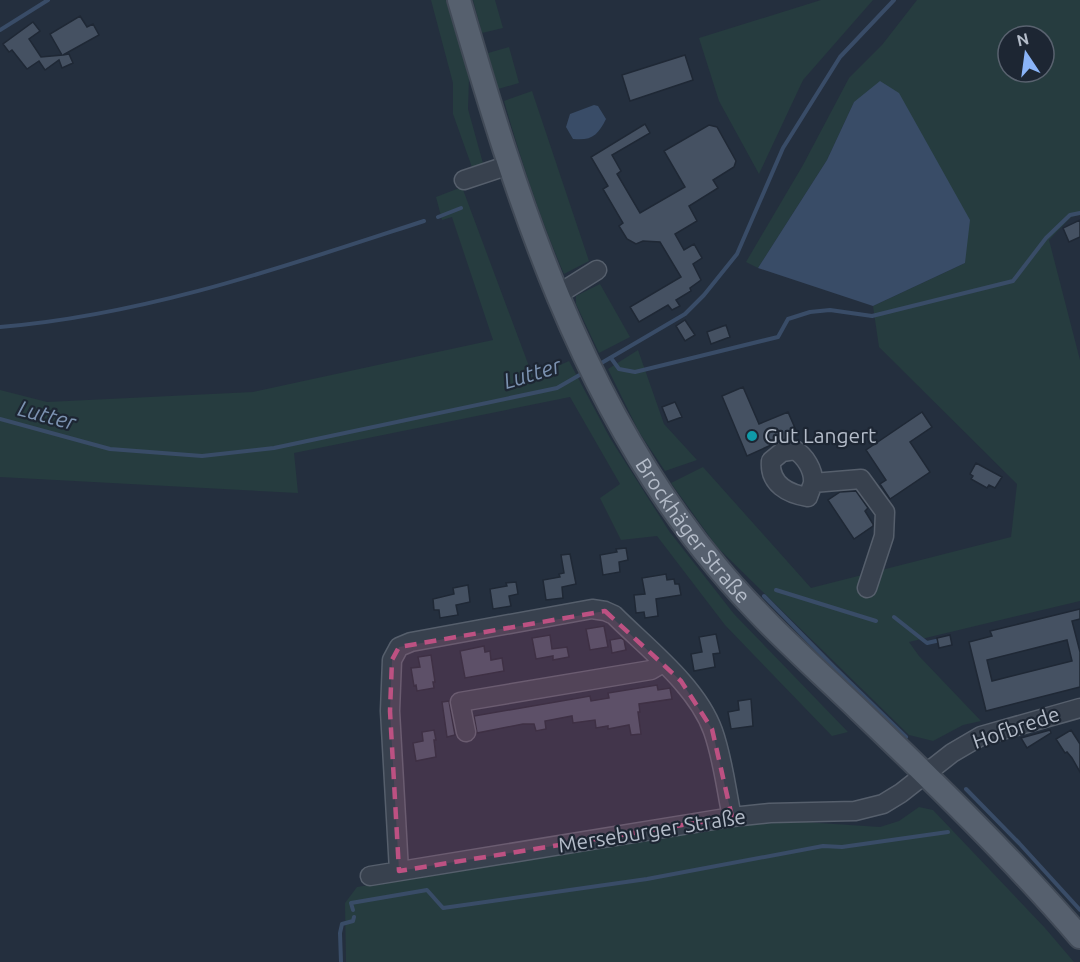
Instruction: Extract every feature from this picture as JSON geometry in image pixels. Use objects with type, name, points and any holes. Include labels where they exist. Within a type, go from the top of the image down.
[{"type":"main road","name":"Brockhäger Straße","points":[[462,10],[509,165],[557,295],[604,396],[656,483],[717,567],[774,628],[925,774],[1020,870],[1080,937]]},
{"type":"street","points":[[464,180],[509,165]]},
{"type":"street","points":[[557,295],[597,270]]},
{"type":"street","points":[[813,483],[861,479],[885,512],[884,536],[867,588]]},
{"type":"street","points":[[399,871],[390,711],[392,660],[399,647],[411,642],[592,609],[614,615],[663,663],[700,706],[712,729],[720,752],[732,817]]},
{"type":"street","points":[[466,732],[460,702],[651,670],[663,663]]},
{"type":"street","name":"Hofbrede","points":[[925,774],[952,753],[981,736],[1080,708]]},
{"type":"street","name":"Merseburger Straße","points":[[370,876],[732,817],[770,813],[855,810],[883,804],[925,774]]},
{"type":"highlighted area","points":[[605,611],[681,681],[712,729],[732,817],[399,871],[390,711],[392,660],[399,647]]},
{"type":"green space","points":[[431,0],[446,0],[469,78],[468,109],[484,167],[473,170],[453,114],[453,83]]},
{"type":"green space","points":[[473,0],[495,0],[503,28],[482,33]]},
{"type":"green space","points":[[821,0],[873,0],[803,80],[759,174],[719,101],[699,38]]},
{"type":"green space","points":[[917,0],[1080,0],[1080,215],[1071,217],[1049,240],[1080,360],[1080,601],[909,642],[919,656],[981,721],[963,725],[933,741],[909,735],[717,547],[671,483],[703,467],[811,588],[1011,537],[1017,484],[879,347],[873,306],[965,263],[854,102],[827,160],[758,268],[746,262],[803,165],[849,78],[882,45]]},
{"type":"green space","points":[[509,47],[519,83],[498,89],[488,53]]},
{"type":"green space","points":[[532,91],[589,261],[564,274],[531,189],[504,101]]},
{"type":"green space","points":[[462,187],[533,377],[569,361],[610,438],[669,531],[734,614],[848,732],[832,736],[725,625],[657,536],[621,540],[600,498],[620,484],[570,397],[294,453],[298,493],[0,477],[0,390],[47,402],[253,392],[493,340],[452,217],[442,220],[436,197]]},
{"type":"green space","points":[[600,284],[630,337],[599,353],[576,304],[576,296]]},
{"type":"green space","points":[[638,350],[664,424],[697,460],[665,471],[639,432],[608,369]]},
{"type":"green space","points":[[919,807],[933,810],[1045,928],[1074,962],[346,962],[345,903],[357,887],[735,825],[804,822],[880,827],[899,821]]},
{"type":"water","points":[[880,81],[899,93],[970,220],[965,263],[873,306],[758,268],[827,160],[854,102]]},
{"type":"water","points":[[594,105],[598,106],[606,119],[603,125],[590,138],[573,139],[566,127],[570,114]]},
{"type":"building","points":[[80,16],[87,27],[93,24],[99,35],[63,55],[69,54],[73,63],[62,68],[59,60],[45,70],[39,61],[27,69],[12,50],[9,52],[3,44],[33,22],[40,31],[29,39],[41,57],[62,55],[50,34]]},
{"type":"building","points":[[685,55],[693,80],[630,101],[622,75]]},
{"type":"building","points":[[645,124],[650,133],[612,155],[621,171],[617,174],[640,213],[685,187],[664,151],[709,125],[717,127],[736,161],[734,167],[713,180],[718,188],[689,206],[697,221],[675,234],[684,250],[694,244],[702,258],[693,264],[701,280],[690,288],[691,291],[676,300],[680,306],[672,310],[668,305],[639,322],[630,307],[681,277],[660,242],[643,241],[636,244],[627,239],[619,226],[623,223],[603,189],[608,186],[591,157]]},
{"type":"building","points":[[1080,220],[1080,237],[1069,242],[1063,228]]},
{"type":"building","points":[[685,320],[695,335],[685,341],[676,326]]},
{"type":"building","points":[[726,325],[730,337],[711,344],[707,332]]},
{"type":"building","points":[[743,387],[759,424],[788,412],[798,435],[747,456],[722,396]]},
{"type":"building","points":[[675,402],[682,417],[668,422],[662,407]]},
{"type":"building","points":[[922,412],[932,427],[910,442],[930,472],[890,499],[880,484],[886,480],[866,450]]},
{"type":"building","points":[[976,463],[1002,477],[995,488],[989,485],[987,488],[971,479],[973,476],[970,474]]},
{"type":"building","points":[[856,491],[868,508],[865,511],[873,526],[854,539],[828,500],[840,492]]},
{"type":"building","points":[[626,548],[628,560],[619,562],[620,572],[603,575],[600,555]]},
{"type":"building","points":[[570,554],[576,584],[562,587],[563,598],[546,600],[543,580],[560,577],[559,574],[564,573],[561,555]]},
{"type":"building","points":[[666,574],[667,580],[674,579],[675,584],[679,584],[681,595],[656,599],[658,616],[645,618],[644,612],[636,613],[634,595],[645,594],[642,578]]},
{"type":"building","points":[[516,582],[518,594],[509,596],[511,606],[493,609],[490,589]]},
{"type":"building","points":[[468,585],[470,602],[456,605],[458,615],[440,618],[439,610],[434,610],[433,599],[454,594],[453,588]]},
{"type":"building","points":[[1080,609],[1080,619],[1072,621],[1080,652],[1080,687],[986,711],[969,642],[992,636],[990,631]],"holes":[[[1067,640],[1072,661],[992,681],[987,660]]]},
{"type":"building","points":[[604,626],[608,647],[590,650],[586,629]]},
{"type":"building","points":[[716,634],[720,653],[713,654],[715,667],[694,671],[691,654],[702,652],[699,637]]},
{"type":"building","points":[[550,635],[552,649],[567,647],[569,657],[553,660],[553,656],[536,659],[532,638]]},
{"type":"building","points":[[950,635],[952,645],[939,648],[937,638]]},
{"type":"building","points":[[621,638],[624,640],[626,650],[612,653],[610,640]]},
{"type":"building","points":[[484,646],[485,652],[490,651],[491,660],[502,658],[504,671],[465,678],[460,651]]},
{"type":"building","points":[[431,655],[434,688],[417,691],[411,668],[420,667],[418,657]]},
{"type":"building","points":[[657,685],[658,690],[670,688],[672,699],[639,704],[641,734],[631,735],[629,725],[608,729],[608,726],[596,728],[595,720],[573,723],[572,716],[545,721],[546,729],[536,731],[534,724],[523,724],[477,733],[474,716],[590,696],[591,701],[609,698],[608,693]]},
{"type":"building","points":[[751,699],[753,726],[731,729],[728,712],[739,710],[738,701]]},
{"type":"building","points":[[449,701],[455,735],[447,737],[442,702]]},
{"type":"building","points":[[434,730],[436,757],[416,761],[413,743],[423,741],[422,732]]},
{"type":"building","points":[[1050,730],[1051,733],[1027,748],[1021,738]]},
{"type":"building","points":[[1071,730],[1080,744],[1080,772],[1056,739]]},
{"type":"waterway","points":[[0,30],[48,0]]},
{"type":"waterway","name":"Lutter","points":[[598,365],[685,314],[704,295],[737,254],[783,148],[840,57],[894,0]]},
{"type":"waterway","points":[[438,217],[461,208]]},
{"type":"waterway","points":[[611,358],[619,369],[635,372],[778,337],[788,319],[810,312],[830,310],[872,316],[1013,281],[1046,238],[1070,215],[1080,213]]},
{"type":"waterway","points":[[0,327],[54,321],[162,300],[268,271],[424,221]]},
{"type":"waterway","name":"Lutter","points":[[0,419],[110,449],[202,456],[274,448],[557,388],[583,373]]},
{"type":"waterway","points":[[776,590],[876,621]]},
{"type":"waterway","points":[[764,596],[906,737]]},
{"type":"waterway","points":[[894,617],[927,643],[936,641]]},
{"type":"waterway","points":[[966,789],[1080,910]]},
{"type":"waterway","points":[[353,910],[351,903],[427,890],[443,908],[647,879],[823,846],[842,847],[948,832]]},
{"type":"waterway","points":[[341,962],[342,924],[353,921],[354,917]]},
{"type":"place","name":"Gut Langert","points":[[752,436]]}]
